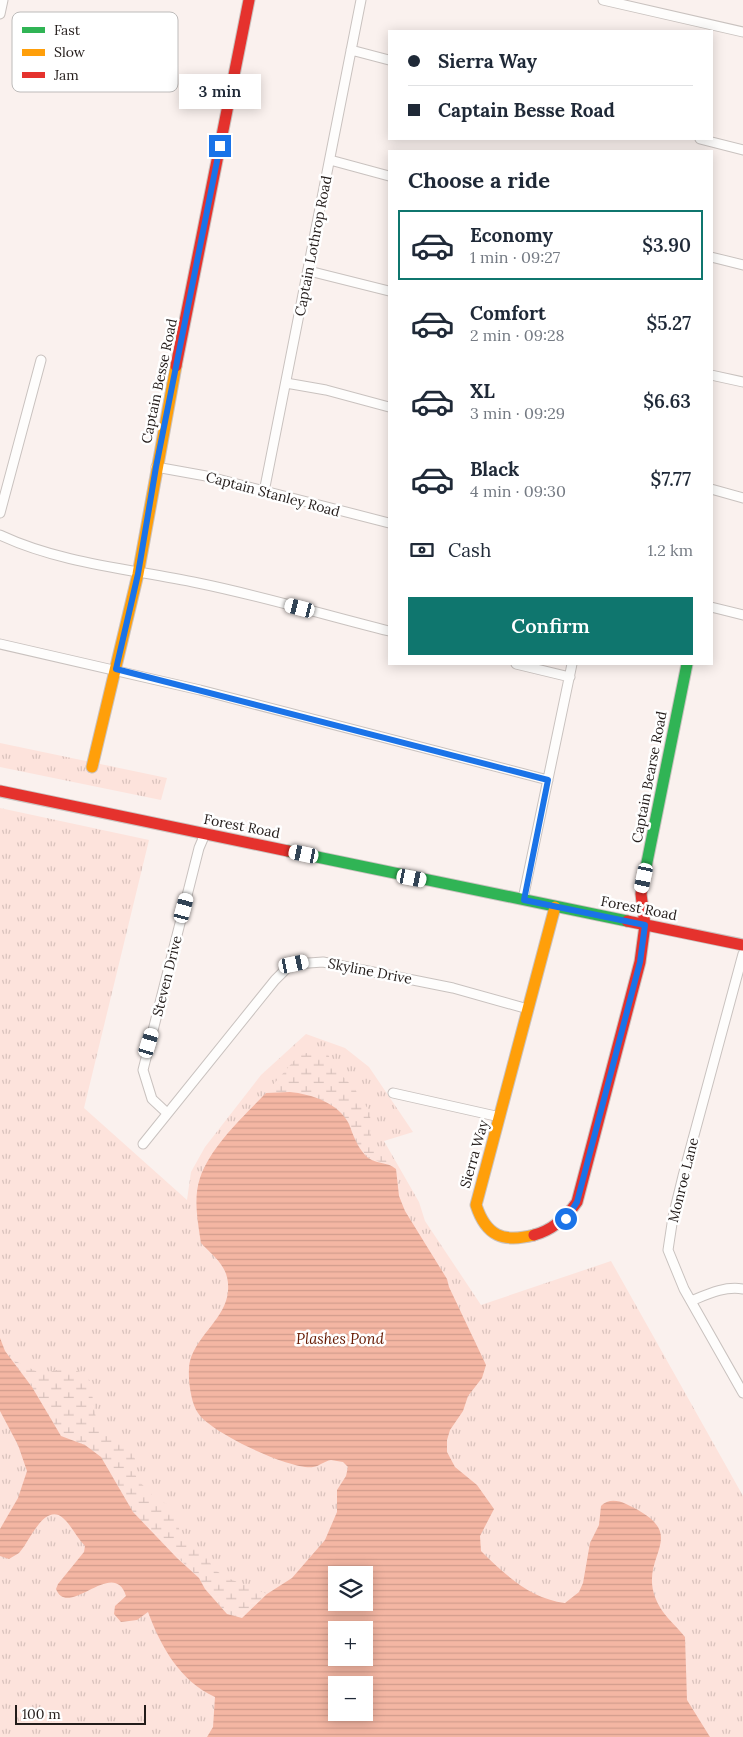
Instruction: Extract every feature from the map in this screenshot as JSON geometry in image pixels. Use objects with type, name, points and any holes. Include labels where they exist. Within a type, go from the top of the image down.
[{"type":"street","points":[[0,14],[3,0]]},
{"type":"street","name":"Captain Besse Road","points":[[92,767],[138,574],[156,467],[249,0]]},
{"type":"street","name":"Captain Lothrop Road","points":[[264,492],[361,0]]},
{"type":"street","points":[[602,0],[743,32]]},
{"type":"street","points":[[351,50],[388,60]]},
{"type":"street","points":[[704,140],[743,150]]},
{"type":"street","points":[[330,160],[388,176]]},
{"type":"street","points":[[713,258],[743,265]]},
{"type":"street","points":[[308,271],[388,291]]},
{"type":"street","points":[[0,513],[41,360]]},
{"type":"street","points":[[713,374],[743,382]]},
{"type":"street","points":[[286,383],[326,390],[388,407]]},
{"type":"street","name":"Captain Stanley Road","points":[[156,467],[206,476],[388,523]]},
{"type":"street","points":[[713,490],[743,498]]},
{"type":"street","points":[[0,535],[25,547],[138,574],[198,583],[388,631]]},
{"type":"street","points":[[713,608],[743,615]]},
{"type":"street","points":[[0,644],[116,669],[548,780]]},
{"type":"street","points":[[520,665],[570,677]]},
{"type":"street","points":[[524,900],[572,665]]},
{"type":"street","name":"Captain Bearse Road","points":[[645,925],[641,894],[687,665]]},
{"type":"street","name":"Forest Road","points":[[0,791],[743,945]]},
{"type":"street","name":"Steven Drive","points":[[167,1113],[152,1098],[143,1070],[199,848],[205,834]]},
{"type":"street","name":"Sierra Way","points":[[555,907],[500,1117],[478,1192],[477,1216],[485,1228],[502,1237],[518,1240],[539,1233],[562,1222],[571,1214],[577,1202],[640,962],[645,925]]},
{"type":"street","name":"Monroe Lane","points":[[743,954],[712,1064],[669,1238],[668,1250],[671,1261],[691,1302],[743,1393]]},
{"type":"street","name":"Skyline Drive","points":[[143,1144],[275,980],[294,964],[307,962],[333,964],[453,988],[528,1009]]},
{"type":"street","points":[[393,1093],[500,1117]]},
{"type":"street","points":[[691,1302],[722,1290],[743,1289]]},
{"type":"green space","points":[[0,743],[167,778],[161,800],[0,767]]},
{"type":"green space","points":[[0,808],[149,840],[84,1108],[187,1200],[191,1172],[205,1147],[261,1075],[306,1034],[345,1048],[369,1067],[413,1132],[384,1141],[419,1202],[425,1221],[481,1305],[611,1261],[743,1496],[743,1737],[0,1737]]},
{"type":"green space","points":[[316,1050],[326,1050],[334,1067],[354,1088],[370,1112],[371,1137],[381,1155],[390,1164],[369,1157],[362,1151],[339,1109],[282,1092],[266,1093],[298,1056]]},
{"type":"green space","points":[[13,1360],[42,1374],[64,1368],[85,1373],[90,1381],[96,1419],[108,1434],[131,1451],[135,1459],[134,1471],[137,1479],[158,1501],[168,1504],[174,1510],[180,1532],[207,1558],[214,1569],[225,1577],[267,1594],[242,1619],[227,1614],[205,1589],[199,1578],[133,1512],[106,1466],[85,1445],[61,1436],[32,1387]]},
{"type":"water","name":"Plashes Pond","points":[[290,1092],[315,1097],[339,1110],[349,1124],[357,1144],[365,1155],[372,1160],[396,1169],[399,1196],[405,1211],[447,1279],[486,1365],[482,1378],[468,1396],[463,1411],[450,1430],[447,1440],[447,1452],[455,1467],[477,1485],[494,1509],[480,1536],[481,1551],[519,1585],[541,1597],[565,1603],[579,1592],[583,1583],[590,1543],[599,1525],[601,1506],[610,1501],[619,1502],[646,1515],[657,1525],[661,1535],[660,1546],[653,1568],[652,1582],[655,1597],[664,1613],[685,1637],[687,1700],[710,1737],[207,1737],[213,1727],[215,1697],[192,1682],[173,1662],[159,1638],[148,1612],[137,1620],[121,1622],[114,1614],[115,1606],[126,1596],[120,1585],[112,1582],[102,1584],[70,1598],[62,1597],[56,1589],[84,1552],[85,1546],[63,1518],[50,1515],[43,1519],[19,1553],[9,1559],[0,1556],[0,1529],[18,1498],[27,1471],[18,1445],[0,1411],[0,1338],[5,1351],[32,1387],[61,1436],[85,1445],[101,1457],[133,1512],[199,1578],[205,1589],[227,1614],[242,1618],[267,1594],[292,1578],[325,1540],[337,1512],[337,1490],[346,1476],[348,1467],[343,1462],[331,1460],[313,1467],[302,1466],[270,1457],[234,1440],[218,1430],[198,1413],[193,1402],[189,1380],[190,1361],[199,1343],[222,1310],[228,1291],[227,1275],[224,1269],[201,1243],[197,1210],[198,1186],[205,1166],[220,1143],[266,1093]]},
{"type":"traffic: fast","points":[[644,877],[687,665]]},
{"type":"traffic: fast","points":[[288,851],[627,921]]},
{"type":"traffic: slow","points":[[92,767],[138,574],[176,366]]},
{"type":"traffic: slow","points":[[534,1235],[513,1238],[497,1235],[485,1224],[476,1205],[555,907]]},
{"type":"traffic: jam","points":[[176,366],[249,0]]},
{"type":"traffic: jam","points":[[0,791],[288,851]]},
{"type":"traffic: jam","points":[[534,1235],[558,1223],[577,1202],[640,962],[645,925],[641,894],[644,877]]},
{"type":"traffic: jam","points":[[627,921],[743,945]]},
{"type":"route","points":[[220,146],[156,467],[138,574],[116,669],[548,780],[524,900],[645,925],[640,962],[577,1202],[566,1219]]}]
